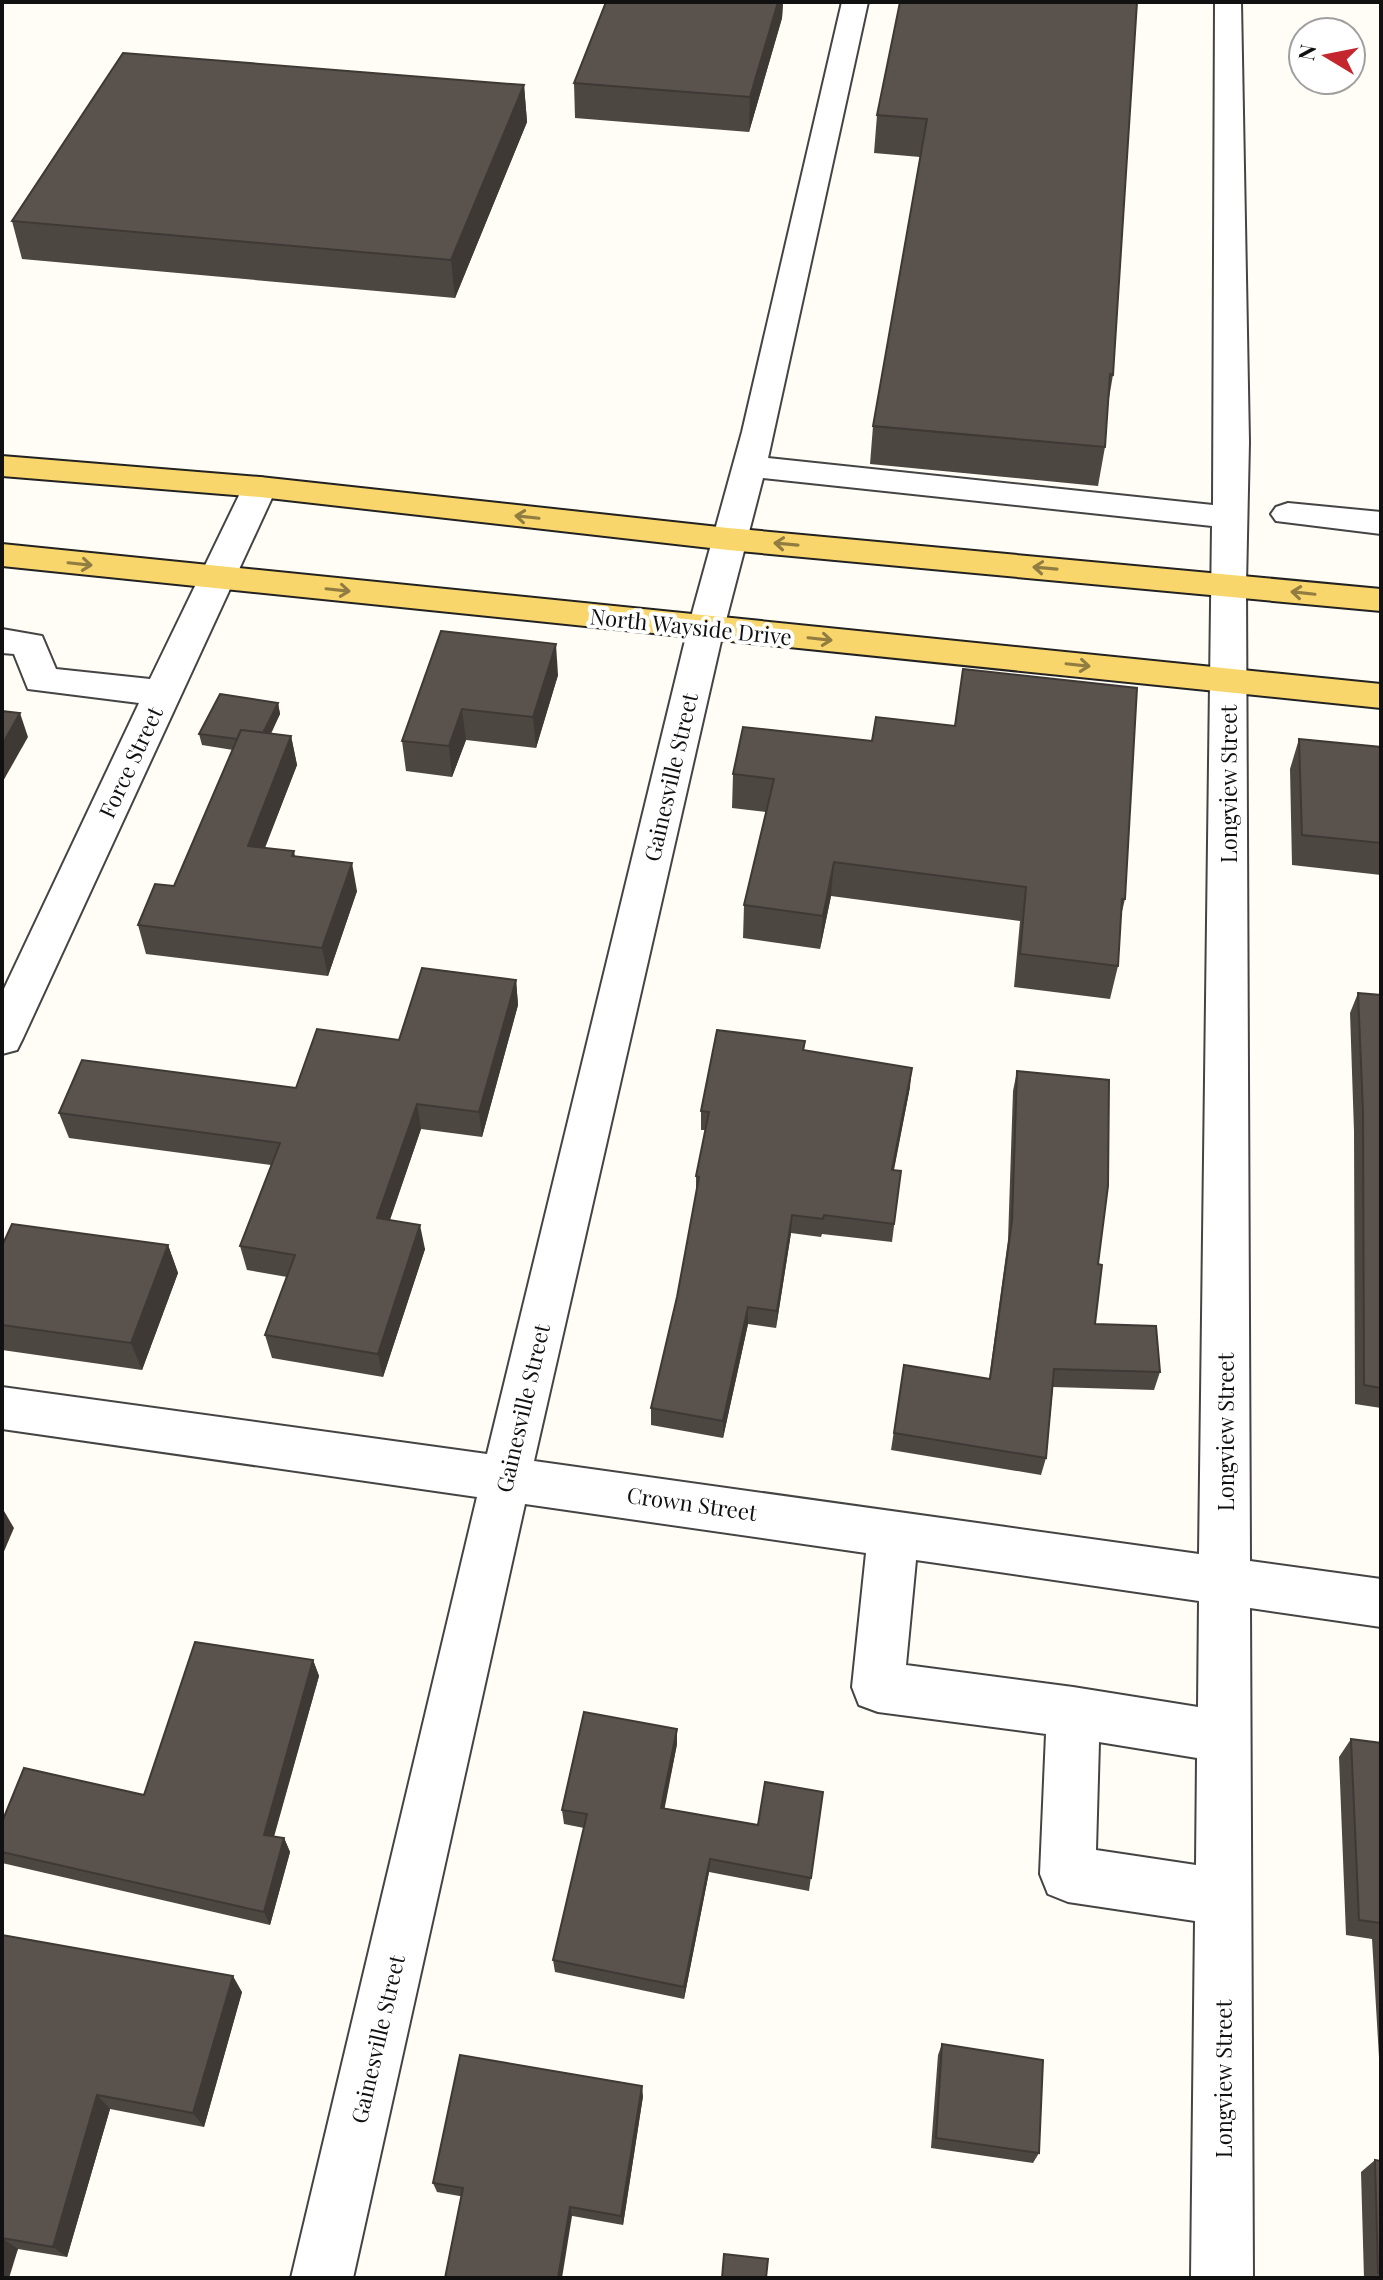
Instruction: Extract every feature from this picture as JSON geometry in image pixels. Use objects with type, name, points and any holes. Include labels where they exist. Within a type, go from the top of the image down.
[{"type":"main road","points":[[2,466],[260,487],[728,539],[1381,600]]},
{"type":"main road","name":"North Wayside Drive","points":[[2,555],[1381,696]]},
{"type":"street","name":"Gainesville Street","points":[[322,2278],[706,628],[818,176],[855,2]]},
{"type":"street","name":"Longview Street","points":[[1222,2278],[1230,517],[1228,2]]},
{"type":"street","points":[[748,466],[1230,517]]},
{"type":"street","name":"Force Street","points":[[2,1038],[260,487]]},
{"type":"street","points":[[1288,514],[1381,523]]},
{"type":"street","points":[[2,641],[29,644],[41,680],[161,693]]},
{"type":"street","name":"Crown Street","points":[[2,1408],[1381,1603]]},
{"type":"street","points":[[893,1532],[878,1687],[1073,1712],[1224,1737]]},
{"type":"street","points":[[1073,1712],[1068,1874],[1224,1897]]},
{"type":"building","points":[[606,2],[778,2],[750,97],[574,83]]},
{"type":"building","points":[[900,2],[1137,2],[1113,375],[1110,374],[1105,447],[873,426],[927,119],[877,115]]},
{"type":"building","points":[[123,53],[524,85],[451,260],[12,221]]},
{"type":"building","points":[[441,631],[556,644],[533,717],[462,709],[449,746],[402,741]]},
{"type":"building","points":[[963,669],[1137,688],[1125,899],[1122,899],[1118,966],[1020,954],[1026,887],[834,862],[823,916],[744,905],[774,779],[733,774],[743,727],[872,741],[876,717],[955,726]]},
{"type":"building","points":[[220,694],[278,703],[263,733],[241,730],[237,739],[199,734]]},
{"type":"building","points":[[2,711],[20,713],[2,745]]},
{"type":"building","points":[[241,730],[291,736],[248,846],[294,851],[292,856],[352,863],[322,948],[138,925],[155,884],[174,886]]},
{"type":"building","points":[[1299,739],[1381,747],[1381,843],[1302,835]]},
{"type":"building","points":[[422,968],[516,980],[479,1112],[417,1104],[377,1218],[420,1225],[378,1354],[265,1335],[295,1255],[240,1246],[280,1143],[59,1113],[82,1060],[296,1088],[317,1029],[399,1040]]},
{"type":"building","points":[[1358,993],[1381,995],[1381,1388],[1364,1385],[1363,1111]]},
{"type":"building","points":[[717,1030],[805,1041],[803,1050],[912,1068],[892,1170],[901,1171],[894,1224],[824,1215],[823,1219],[792,1215],[777,1311],[748,1307],[723,1421],[651,1408],[677,1297],[699,1177],[696,1176],[709,1112],[701,1111]]},
{"type":"building","points":[[1017,1071],[1109,1080],[1108,1186],[1098,1264],[1102,1265],[1095,1324],[1156,1326],[1160,1372],[1054,1369],[1046,1458],[894,1433],[904,1365],[990,1379],[1012,1221]]},
{"type":"building","points":[[12,1224],[168,1245],[131,1343],[2,1325],[2,1246]]},
{"type":"building","points":[[195,1642],[313,1660],[264,1835],[284,1838],[264,1912],[2,1852],[2,1822],[24,1768],[144,1795]]},
{"type":"building","points":[[584,1712],[677,1729],[661,1808],[758,1825],[765,1782],[823,1792],[811,1878],[710,1859],[684,1987],[553,1960],[587,1814],[562,1810]]},
{"type":"building","points":[[1351,1739],[1381,1743],[1381,1923],[1359,1920]]},
{"type":"building","points":[[2,1935],[233,1976],[193,2113],[97,2095],[53,2247],[2,2238]]},
{"type":"building","points":[[942,2044],[1043,2060],[1039,2153],[936,2138]]},
{"type":"building","points":[[460,2055],[642,2086],[621,2216],[570,2207],[558,2278],[445,2278],[463,2188],[433,2183]]},
{"type":"building","points":[[1375,2160],[1381,2161],[1381,2273],[1378,2273]]},
{"type":"building","points":[[724,2254],[768,2259],[766,2278],[722,2278]]}]
